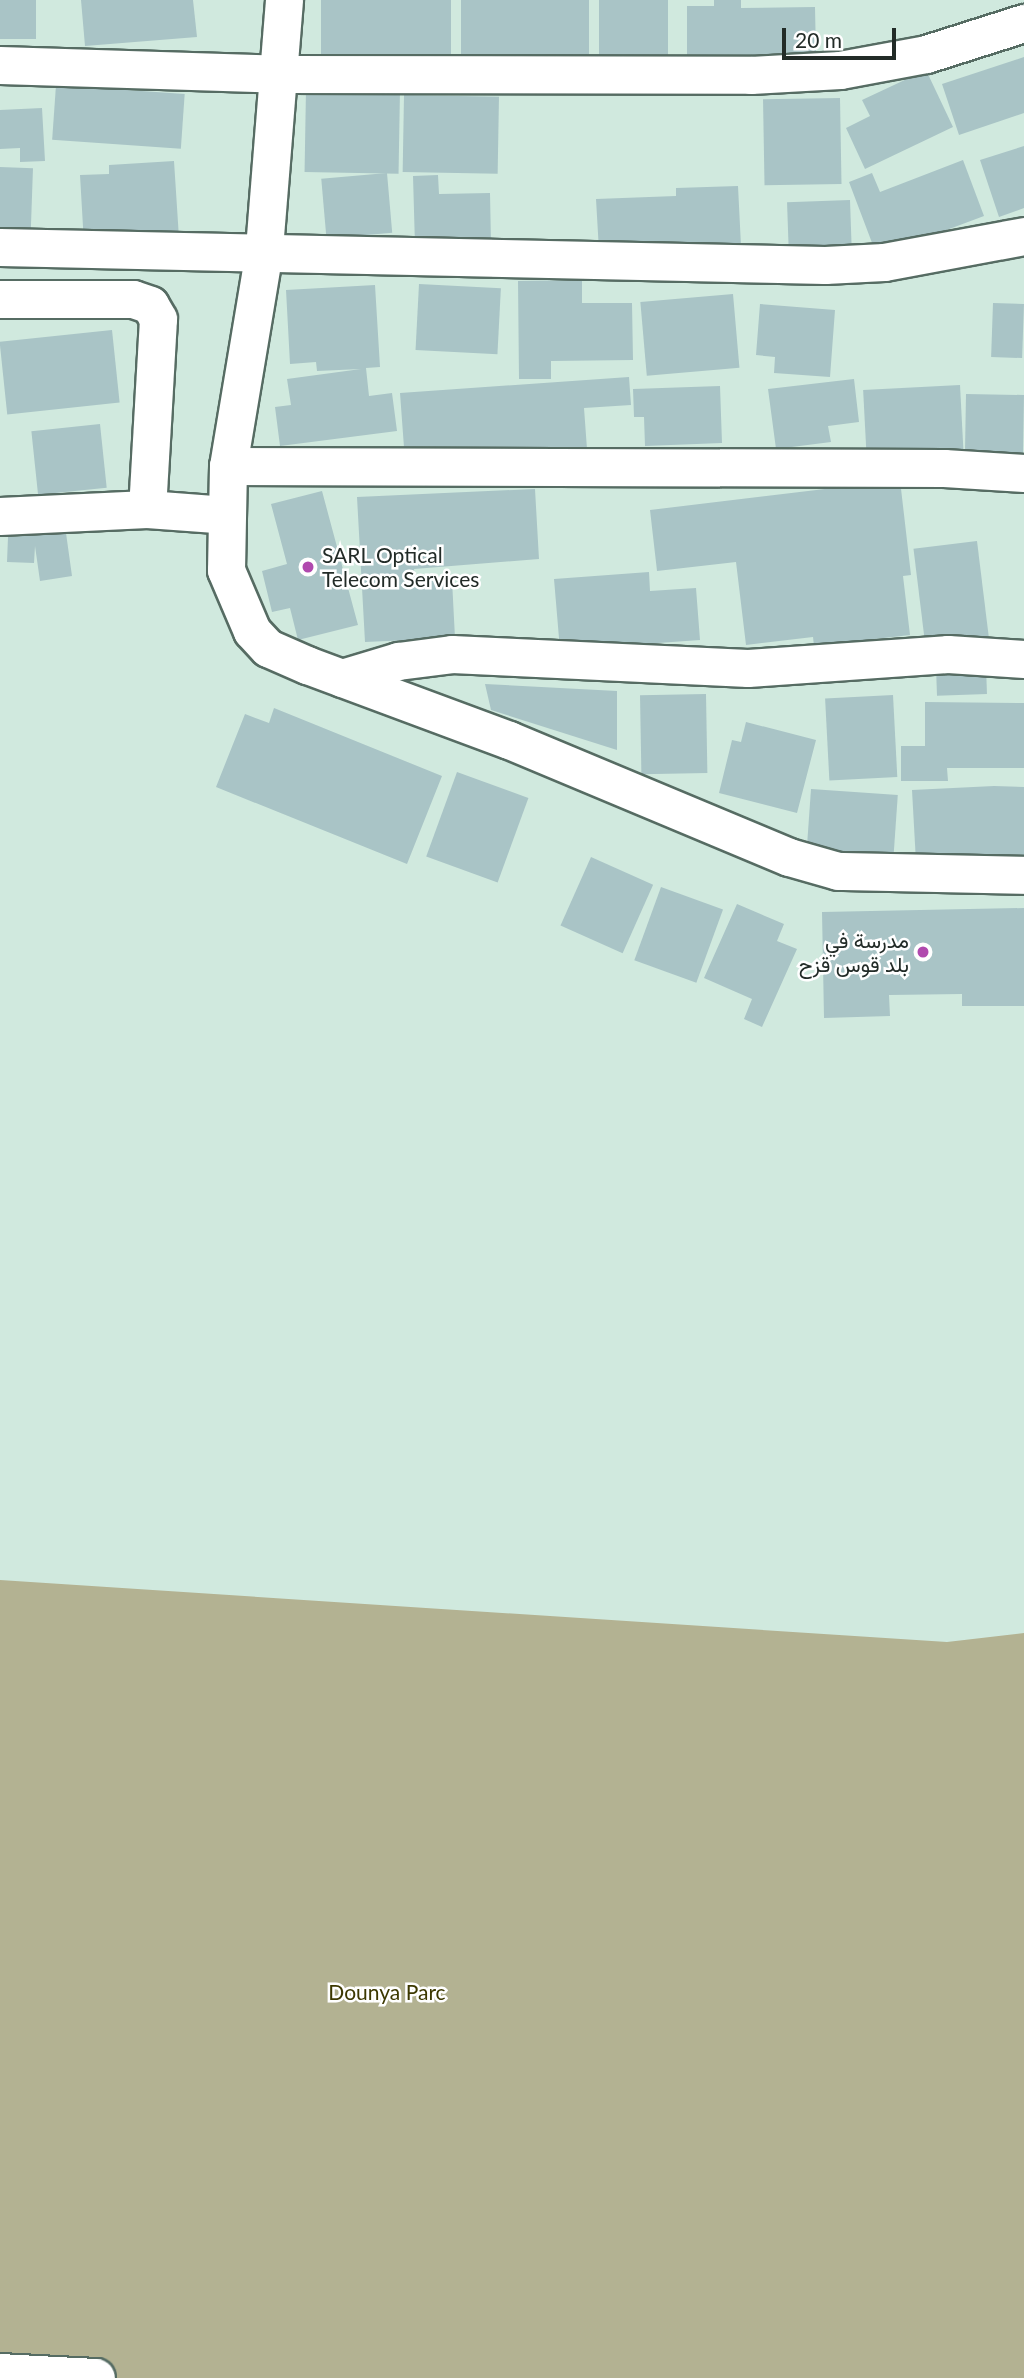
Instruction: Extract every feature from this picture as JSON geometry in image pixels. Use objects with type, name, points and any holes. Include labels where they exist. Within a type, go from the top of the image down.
[{"type":"highway","points":[[0,2372],[96,2378]]},
{"type":"street","points":[[284,0],[264,251],[228,466],[226,570],[253,631],[268,648],[838,871],[1024,875]]},
{"type":"street","points":[[0,65],[279,74],[827,71],[926,54],[1024,23]]},
{"type":"street","points":[[0,247],[825,265],[1015,242]]},
{"type":"street","points":[[0,299],[133,299],[150,305],[159,319],[147,509]]},
{"type":"street","points":[[228,466],[944,468],[1024,473]]},
{"type":"street","points":[[0,516],[147,509],[226,515]]},
{"type":"street","points":[[342,678],[398,660],[452,654],[748,668],[948,654],[1024,659]]},
{"type":"green space","name":"Dounya Parc","points":[[0,1580],[947,1642],[1024,1633],[1024,2378],[0,2378]]},
{"type":"building","points":[[0,0],[36,0],[36,39],[0,39]]},
{"type":"building","points":[[81,0],[193,0],[197,37],[85,46]]},
{"type":"building","points":[[321,0],[451,0],[451,58],[321,58]]},
{"type":"building","points":[[461,0],[589,0],[589,65],[461,65]]},
{"type":"building","points":[[599,0],[668,0],[668,68],[599,68]]},
{"type":"building","points":[[714,0],[741,0],[741,8],[815,7],[816,56],[687,59],[687,6],[714,6]]},
{"type":"building","points":[[1024,57],[1024,113],[959,135],[942,84]]},
{"type":"building","points":[[926,70],[953,127],[865,169],[846,128],[870,116],[862,100]]},
{"type":"building","points":[[56,85],[185,94],[181,149],[52,140]]},
{"type":"building","points":[[306,89],[400,91],[399,174],[305,172]]},
{"type":"building","points":[[404,95],[499,97],[498,174],[403,172]]},
{"type":"building","points":[[840,98],[842,184],[765,185],[763,99]]},
{"type":"building","points":[[42,108],[45,161],[20,162],[20,148],[0,149],[0,110]]},
{"type":"building","points":[[1024,146],[1024,208],[999,217],[980,160]]},
{"type":"building","points":[[963,160],[984,216],[877,256],[849,182],[872,173],[880,192]]},
{"type":"building","points":[[174,161],[179,238],[84,244],[80,175],[109,174],[109,165]]},
{"type":"building","points":[[0,167],[33,168],[30,240],[0,239]]},
{"type":"building","points":[[387,173],[392,233],[326,239],[321,179]]},
{"type":"building","points":[[438,175],[439,194],[490,193],[491,244],[415,246],[413,176]]},
{"type":"building","points":[[738,186],[741,246],[599,251],[596,199],[676,196],[676,188]]},
{"type":"building","points":[[850,200],[852,254],[789,256],[787,202]]},
{"type":"building","points":[[582,280],[582,303],[632,303],[633,360],[551,361],[551,379],[519,379],[518,281]]},
{"type":"building","points":[[419,284],[501,288],[497,354],[416,350]]},
{"type":"building","points":[[375,285],[380,367],[366,368],[369,396],[392,393],[397,431],[280,446],[275,407],[291,405],[287,379],[361,369],[317,371],[316,362],[290,364],[286,290]]},
{"type":"building","points":[[733,294],[739,368],[647,376],[640,302]]},
{"type":"building","points":[[993,303],[1024,304],[1022,358],[991,357]]},
{"type":"building","points":[[760,304],[835,310],[830,377],[774,373],[775,357],[756,355]]},
{"type":"building","points":[[112,330],[120,403],[7,414],[0,342]]},
{"type":"building","points":[[629,377],[631,405],[584,408],[587,449],[405,461],[400,393]]},
{"type":"building","points":[[854,379],[859,422],[828,426],[831,442],[776,449],[768,389]]},
{"type":"building","points":[[960,385],[964,453],[867,458],[863,390]]},
{"type":"building","points":[[720,386],[722,443],[645,446],[644,417],[634,417],[633,389]]},
{"type":"building","points":[[966,394],[1024,395],[1023,461],[965,460]]},
{"type":"building","points":[[100,424],[107,488],[38,495],[31,431]]},
{"type":"building","points":[[900,480],[911,575],[903,576],[910,635],[814,646],[813,637],[746,645],[736,562],[657,571],[650,510]]},
{"type":"building","points":[[535,489],[539,559],[414,569],[415,582],[452,580],[455,638],[365,642],[357,497]]},
{"type":"building","name":"SARL Optical Telecom Services","points":[[322,491],[358,625],[298,640],[290,608],[272,612],[262,571],[287,564],[271,504]]},
{"type":"building","points":[[66,533],[72,576],[40,581],[35,546],[34,563],[7,562],[8,537]]},
{"type":"building","points":[[977,541],[989,636],[925,644],[913,549]]},
{"type":"building","points":[[649,572],[650,591],[696,588],[700,640],[560,650],[554,579]]},
{"type":"building","points":[[986,666],[987,694],[937,696],[936,668]]},
{"type":"building","points":[[485,684],[617,691],[617,750],[491,710]]},
{"type":"building","points":[[706,694],[707,773],[641,774],[640,695]]},
{"type":"building","points":[[893,695],[897,777],[829,780],[825,699]]},
{"type":"building","points":[[925,702],[1024,703],[1024,768],[947,768],[948,781],[901,781],[901,746],[925,746]]},
{"type":"building","points":[[274,708],[442,776],[407,864],[216,787],[245,714],[269,723]]},
{"type":"building","points":[[746,722],[816,740],[797,813],[719,793],[732,740],[741,742]]},
{"type":"building","points":[[457,772],[528,798],[498,883],[426,857]]},
{"type":"building","points":[[1024,787],[1024,857],[916,862],[912,790]]},
{"type":"building","points":[[811,789],[898,795],[893,860],[806,854]]},
{"type":"building","points":[[591,857],[653,885],[623,953],[560,926]]},
{"type":"building","points":[[661,887],[723,910],[696,983],[634,960]]},
{"type":"building","points":[[737,904],[784,924],[777,941],[797,949],[762,1027],[744,1019],[752,999],[704,978]]},
{"type":"building","name":"مدرسة في بلد قوس قزح","points":[[1024,908],[1024,1006],[962,1006],[962,994],[889,995],[890,1016],[824,1018],[822,912]]},
{"type":"place","name":"SARL Optical Telecom Services","points":[[308,567]]},
{"type":"place","name":"مدرسة في بلد قوس قزح","points":[[923,952]]}]
